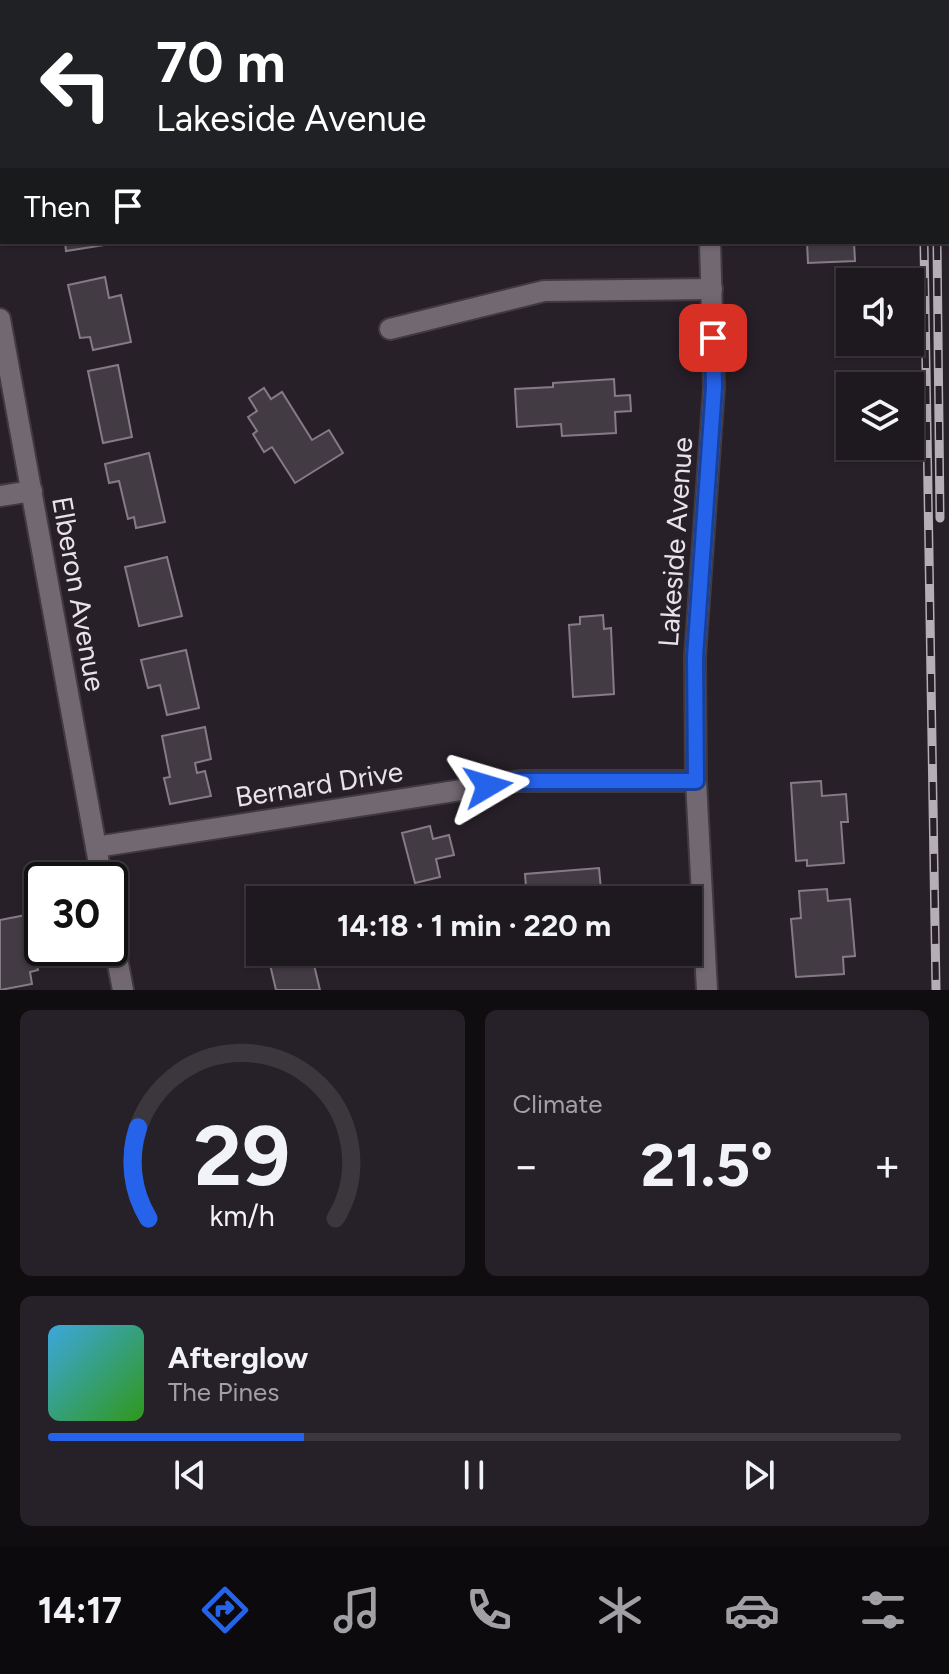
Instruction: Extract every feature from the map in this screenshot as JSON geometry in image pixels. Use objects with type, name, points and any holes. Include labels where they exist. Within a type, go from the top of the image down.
[{"type":"street","name":"Lakeside Avenue","points":[[707,990],[696,781],[695,657],[714,387],[710,244]]},
{"type":"street","points":[[390,329],[544,291],[712,289]]},
{"type":"street","name":"Elberon Avenue","points":[[0,319],[99,862]]},
{"type":"street","points":[[0,496],[32,491]]},
{"type":"street","name":"Bernard Drive","points":[[96,847],[519,781],[696,781]]},
{"type":"street","points":[[118,966],[123,990]]},
{"type":"building","points":[[65,244],[111,244],[66,251]]},
{"type":"building","points":[[807,244],[854,244],[855,261],[808,263]]},
{"type":"building","points":[[105,277],[109,298],[121,295],[131,342],[93,350],[90,337],[80,338],[68,285]]},
{"type":"building","points":[[118,365],[132,437],[103,443],[88,371]]},
{"type":"building","points":[[614,379],[615,396],[630,395],[631,411],[615,412],[616,433],[562,436],[561,424],[517,427],[515,389]]},
{"type":"building","points":[[264,388],[271,399],[282,392],[312,440],[329,430],[343,453],[295,483],[272,447],[264,452],[253,434],[257,431],[248,417],[257,411],[249,398]]},
{"type":"building","points":[[149,453],[165,522],[136,528],[134,517],[128,519],[119,481],[109,483],[105,464]]},
{"type":"building","points":[[167,557],[182,616],[139,626],[125,567]]},
{"type":"building","points":[[603,615],[604,629],[611,628],[614,694],[573,697],[569,625],[580,624],[580,617]]},
{"type":"building","points":[[186,650],[199,708],[167,715],[160,685],[148,688],[141,660]]},
{"type":"building","points":[[205,727],[211,759],[195,763],[197,773],[205,771],[211,796],[170,804],[164,778],[170,777],[162,736]]},
{"type":"building","points":[[821,781],[822,796],[846,794],[848,822],[841,822],[844,863],[807,866],[807,860],[796,861],[791,783]]},
{"type":"building","points":[[430,826],[433,839],[449,835],[454,855],[436,859],[440,877],[415,883],[402,833]]},
{"type":"building","points":[[599,868],[601,886],[526,886],[525,874]]},
{"type":"building","points":[[827,889],[828,901],[850,899],[855,956],[843,957],[844,974],[796,977],[791,919],[801,918],[799,891]]},
{"type":"building","points":[[24,915],[24,966],[37,966],[38,970],[30,972],[32,984],[0,990],[0,920]]},
{"type":"building","points":[[270,966],[314,966],[320,990],[276,990]]},
{"type":"railway","points":[[924,244],[936,990]]},
{"type":"railway","points":[[937,244],[940,518]]},
{"type":"route","points":[[488,786],[519,781],[696,781],[695,657],[714,387],[713,338]]}]
